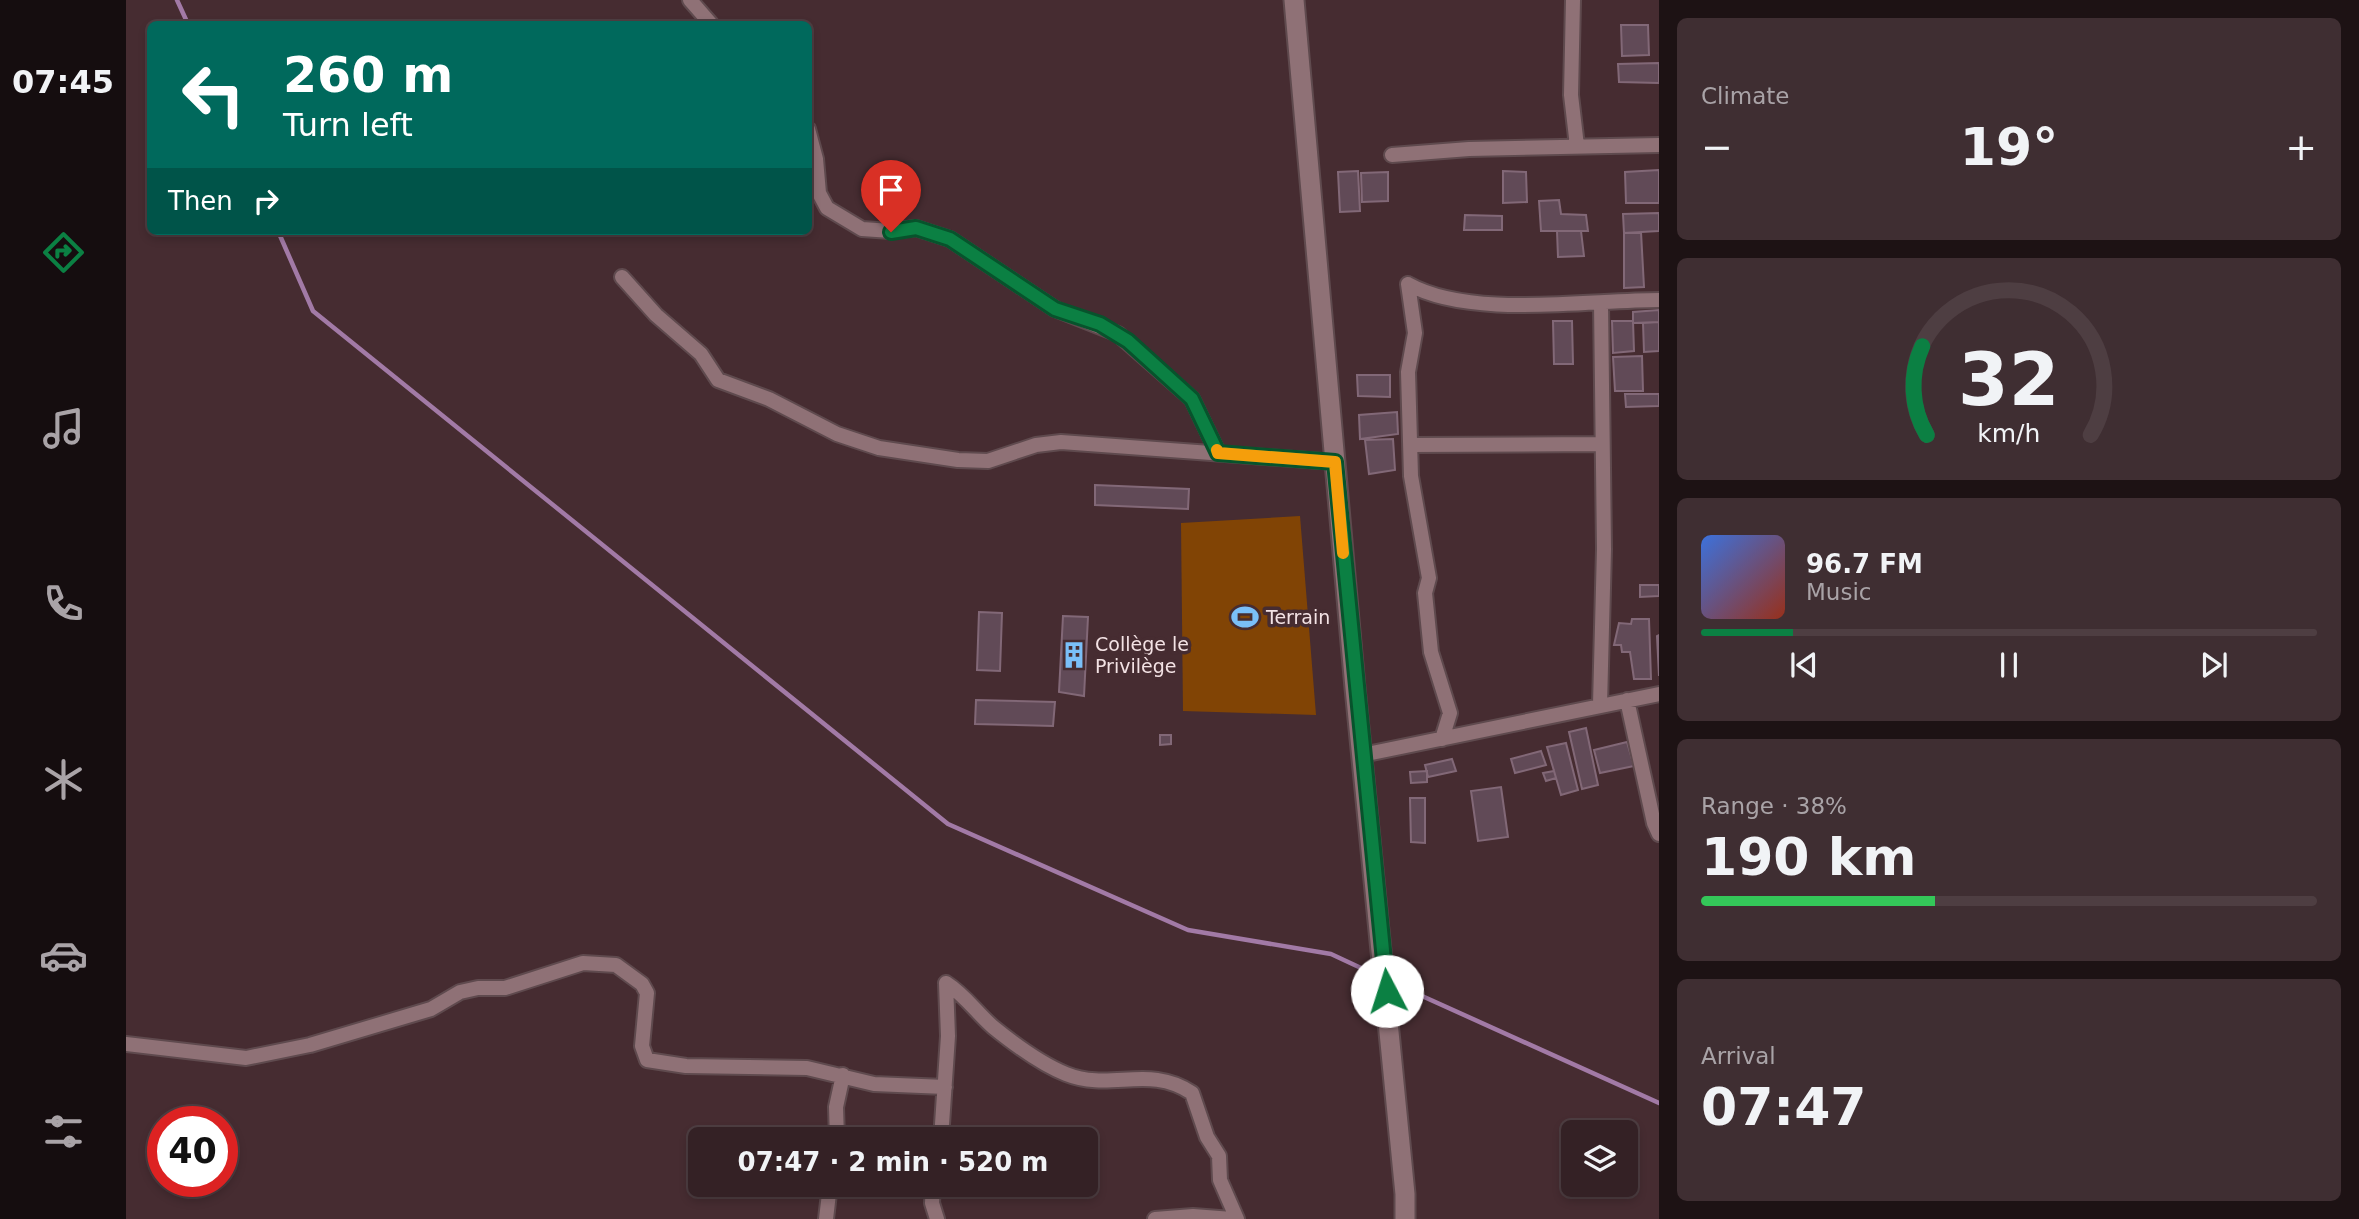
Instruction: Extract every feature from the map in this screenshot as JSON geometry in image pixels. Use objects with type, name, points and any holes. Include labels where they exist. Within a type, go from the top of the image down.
[{"type":"street","points":[[690,0],[708,21]]},
{"type":"street","points":[[1294,0],[1362,755],[1405,1194],[1405,1219]]},
{"type":"street","points":[[1573,0],[1571,95],[1577,146]]},
{"type":"street","points":[[812,144],[816,159],[818,193],[827,208],[862,229],[891,232],[916,228],[950,239],[1055,309],[1118,334],[1192,399],[1218,453]]},
{"type":"street","points":[[1392,155],[1659,145]]},
{"type":"street","points":[[622,277],[656,315],[701,354],[718,380],[769,399],[838,434],[879,448],[988,461],[1036,445],[1060,442],[1335,462]]},
{"type":"street","points":[[1441,739],[1450,713],[1431,652],[1425,593],[1429,579],[1412,489],[1408,372],[1415,333],[1408,284],[1436,297],[1469,300],[1601,303],[1659,300]]},
{"type":"street","points":[[1600,705],[1604,549],[1601,303]]},
{"type":"street","points":[[1410,445],[1602,444]]},
{"type":"street","points":[[1362,755],[1659,694]]},
{"type":"street","points":[[1627,700],[1654,823],[1659,834]]},
{"type":"street","points":[[126,1044],[246,1058],[310,1045],[431,1009],[460,992],[505,988],[583,963],[603,962],[616,965],[629,973],[647,993],[642,1046],[647,1060],[686,1066],[807,1068],[874,1084],[945,1087]]},
{"type":"street","points":[[942,1127],[946,983],[967,997],[992,1026],[1056,1069],[1090,1080],[1166,1079],[1192,1093],[1207,1137],[1219,1156],[1220,1180],[1237,1219]]},
{"type":"street","points":[[837,1127],[836,1107],[843,1076]]},
{"type":"street","points":[[826,1219],[829,1197]]},
{"type":"street","points":[[932,1197],[937,1219]]},
{"type":"street","points":[[1155,1219],[1193,1216],[1232,1219]]},
{"type":"shaded area","name":"Terrain","points":[[1300,516],[1316,715],[1183,711],[1181,523]]},
{"type":"building","points":[[1621,25],[1648,25],[1649,55],[1622,56]]},
{"type":"building","points":[[1659,63],[1659,83],[1619,82],[1618,64]]},
{"type":"building","points":[[1659,170],[1659,203],[1626,203],[1625,172]]},
{"type":"building","points":[[1358,171],[1360,211],[1340,212],[1338,172]]},
{"type":"building","points":[[1503,171],[1526,172],[1527,202],[1503,203]]},
{"type":"building","points":[[1388,172],[1388,201],[1362,202],[1361,173]]},
{"type":"building","points":[[1559,200],[1561,214],[1586,215],[1588,231],[1541,231],[1539,201]]},
{"type":"building","points":[[1659,213],[1659,231],[1624,233],[1623,214]]},
{"type":"building","points":[[1465,215],[1502,216],[1502,230],[1464,230]]},
{"type":"building","points":[[1557,231],[1581,231],[1584,256],[1558,257]]},
{"type":"building","points":[[1641,232],[1644,287],[1624,288],[1624,233]]},
{"type":"building","points":[[1659,310],[1659,322],[1633,323],[1633,312]]},
{"type":"building","points":[[1553,321],[1572,321],[1573,364],[1554,364]]},
{"type":"building","points":[[1612,321],[1633,321],[1634,351],[1613,353]]},
{"type":"building","points":[[1659,322],[1659,351],[1644,352],[1643,323]]},
{"type":"building","points":[[1642,356],[1643,391],[1615,391],[1613,357]]},
{"type":"building","points":[[1357,375],[1390,375],[1390,397],[1358,396]]},
{"type":"building","points":[[1625,394],[1659,394],[1659,406],[1626,407]]},
{"type":"building","points":[[1397,412],[1398,434],[1360,439],[1359,415]]},
{"type":"building","points":[[1393,439],[1395,470],[1369,474],[1365,440]]},
{"type":"building","points":[[1095,485],[1189,489],[1188,509],[1095,505]]},
{"type":"building","points":[[1640,585],[1659,585],[1659,596],[1640,597]]},
{"type":"building","points":[[979,612],[1002,613],[1000,671],[977,670]]},
{"type":"building","name":"Collège le Privilège","points":[[1063,616],[1088,617],[1084,696],[1059,692]]},
{"type":"building","points":[[1632,619],[1649,619],[1651,679],[1634,679],[1630,652],[1622,652],[1621,645],[1614,645],[1619,623],[1631,624]]},
{"type":"building","points":[[1659,635],[1659,676],[1657,636]]},
{"type":"building","name":"Collège le Privilège","points":[[976,700],[1055,702],[1053,726],[975,724]]},
{"type":"building","points":[[1586,728],[1598,785],[1582,789],[1569,732]]},
{"type":"building","points":[[1160,735],[1171,735],[1171,744],[1160,745]]},
{"type":"building","points":[[1627,742],[1634,766],[1600,773],[1594,750]]},
{"type":"building","points":[[1566,743],[1578,790],[1561,795],[1547,747]]},
{"type":"building","points":[[1541,751],[1546,765],[1515,773],[1511,759]]},
{"type":"building","points":[[1452,759],[1456,771],[1428,777],[1425,765]]},
{"type":"building","points":[[1427,771],[1427,782],[1411,783],[1410,772]]},
{"type":"building","points":[[1554,771],[1556,778],[1546,781],[1543,773]]},
{"type":"building","points":[[1501,787],[1508,837],[1478,841],[1471,791]]},
{"type":"building","points":[[1410,798],[1425,798],[1425,843],[1411,842]]},
{"type":"waterway","points":[[177,0],[187,21]]},
{"type":"waterway","points":[[280,235],[313,311],[948,824],[1188,930],[1331,954],[1376,975]]},
{"type":"waterway","points":[[1391,982],[1659,1103]]},
{"type":"slow traffic","points":[[1217,450],[1218,453],[1335,462],[1343,553]]},
{"type":"place","name":"Terrain","points":[[1245,617]]},
{"type":"place","name":"Collège le Privilège","points":[[1074,655]]},
{"type":"route","points":[[891,232],[916,228],[950,239],[990,263],[1055,309],[1080,316],[1118,334],[1192,399],[1218,453],[1335,462],[1364,782],[1387,991]]}]
